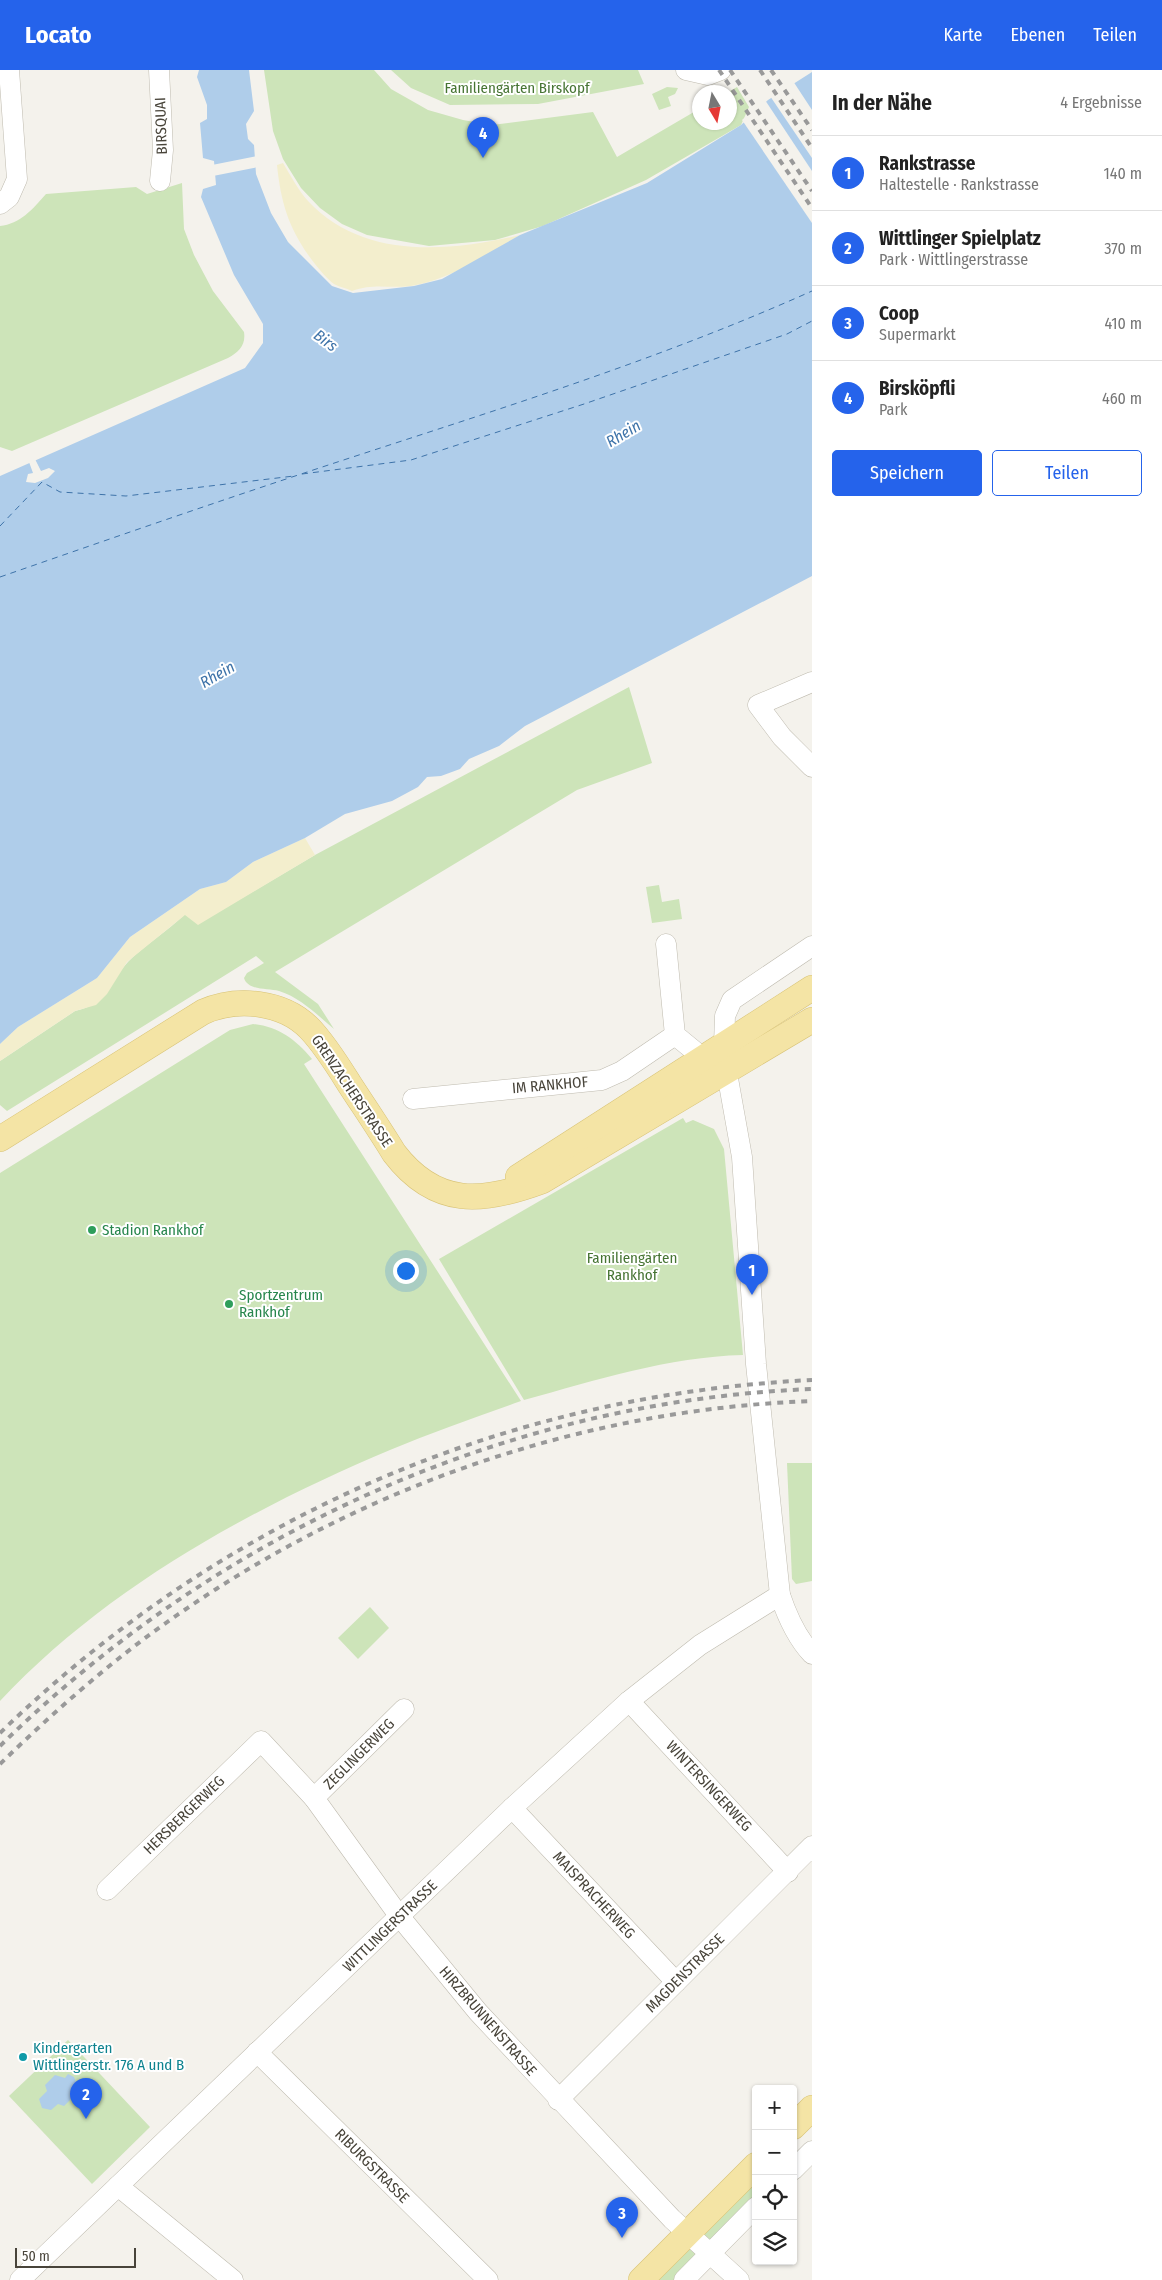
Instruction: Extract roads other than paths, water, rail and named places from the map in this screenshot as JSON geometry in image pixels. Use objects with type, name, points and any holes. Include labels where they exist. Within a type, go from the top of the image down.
[{"type":"main road","points":[[494,1196],[532,1167],[812,988]]},
{"type":"main road","name":"GRENZACHERSTRASSE","points":[[0,1139],[203,1012],[217,1006],[247,1003],[279,1009],[309,1028],[325,1046],[394,1153],[406,1169],[421,1181],[440,1191],[458,1196],[477,1198],[494,1196],[542,1181],[727,1073],[812,1020]]},
{"type":"main road","points":[[724,1045],[727,1073]]},
{"type":"main road","points":[[703,1058],[727,1073]]},
{"type":"main road","points":[[797,2123],[812,2108]]},
{"type":"main road","points":[[641,2280],[752,2169]]},
{"type":"street","points":[[0,204],[8,197],[17,179],[9,70]]},
{"type":"street","name":"BIRSQUAI","points":[[159,70],[163,150],[160,181]]},
{"type":"street","points":[[686,70],[702,75],[721,70]]},
{"type":"street","points":[[812,682],[758,706],[782,737],[812,767]]},
{"type":"street","points":[[666,944],[675,1035],[703,1058]]},
{"type":"street","points":[[724,1045],[726,1016],[732,1000],[812,946]]},
{"type":"street","name":"IM RANKHOF","points":[[414,1099],[602,1080],[622,1071],[675,1035]]},
{"type":"street","points":[[727,1073],[742,1157],[756,1364],[780,1595],[786,1613],[803,1644],[812,1654]]},
{"type":"street","name":"WITTLINGERSTRASSE","points":[[20,2280],[512,1808],[629,1701],[700,1645],[780,1595]]},
{"type":"street","name":"WINTERSINGERWEG","points":[[629,1701],[788,1872]]},
{"type":"street","name":"ZEGLINGERWEG","points":[[314,1798],[404,1709]]},
{"type":"street","name":"HIRZBRUNNENSTRASSE","points":[[261,1741],[314,1798],[400,1917],[478,2012],[558,2100],[688,2235],[739,2280]]},
{"type":"street","name":"HERSBERGERWEG","points":[[107,1890],[261,1741]]},
{"type":"street","name":"MAISPRACHERWEG","points":[[512,1808],[676,1982]]},
{"type":"street","name":"MAGDENSTRASSE","points":[[558,2100],[812,1846]]},
{"type":"street","name":"RIBURGSTRASSE","points":[[257,2052],[488,2280]]},
{"type":"street","points":[[797,2166],[812,2151]]},
{"type":"street","points":[[118,2186],[233,2280]]},
{"type":"street","points":[[684,2280],[752,2211]]},
{"type":"water","points":[[199,70],[249,70],[254,111],[246,124],[248,139],[254,145],[256,174],[271,213],[288,242],[332,286],[353,293],[414,286],[442,279],[520,235],[647,183],[733,130],[737,130],[737,127],[768,100],[812,72],[812,576],[525,726],[499,746],[469,759],[460,769],[441,776],[427,777],[418,787],[392,801],[345,814],[305,838],[253,862],[226,882],[200,889],[130,937],[97,978],[18,1027],[0,1044],[0,476],[245,368],[263,343],[263,324],[234,275],[201,197],[203,189],[216,185],[214,161],[203,158],[200,123],[207,119],[207,105],[197,77]]},
{"type":"water","points":[[68,2074],[74,2077],[76,2082],[72,2086],[75,2095],[64,2106],[58,2104],[51,2110],[42,2108],[39,2099],[47,2091],[45,2085],[55,2075],[65,2078]]},
{"type":"railway","points":[[719,70],[812,208]]},
{"type":"railway","points":[[730,70],[812,191]]},
{"type":"railway","points":[[760,70],[812,148]]},
{"type":"railway","points":[[771,70],[812,130]]},
{"type":"railway","points":[[0,1733],[86,1657],[177,1589],[273,1531],[373,1482],[478,1442],[586,1411],[697,1391],[812,1380]]},
{"type":"railway","points":[[0,1746],[85,1670],[176,1602],[272,1543],[373,1492],[478,1451],[587,1420],[698,1399],[812,1389]]},
{"type":"railway","points":[[0,1764],[90,1682],[137,1644],[186,1609],[257,1564],[330,1524],[406,1490],[484,1461],[564,1437],[646,1419],[729,1407],[812,1401]]},
{"type":"place","name":"Birsköpfli","points":[[483,158]]},
{"type":"place","name":"Stadion Rankhof","points":[[92,1230]]},
{"type":"place","name":"Rankstrasse","points":[[752,1295]]},
{"type":"place","name":"Sportzentrum Rankhof","points":[[229,1304]]},
{"type":"place","name":"Kindergarten Wittlingerstr. 176 A und B","points":[[23,2057]]},
{"type":"place","name":"Wittlinger Spielplatz","points":[[86,2119]]},
{"type":"place","name":"Coop","points":[[622,2238]]},
{"type":"park label","name":"Familiengärten Birskopf","points":[[517,88]]},
{"type":"park label","name":"Familiengärten Rankhof","points":[[632,1266]]},
{"type":"water label","name":"Birs","points":[[326,340]]},
{"type":"water label","name":"Rhein","points":[[623,433]]},
{"type":"water label","name":"Rhein","points":[[217,674]]}]
